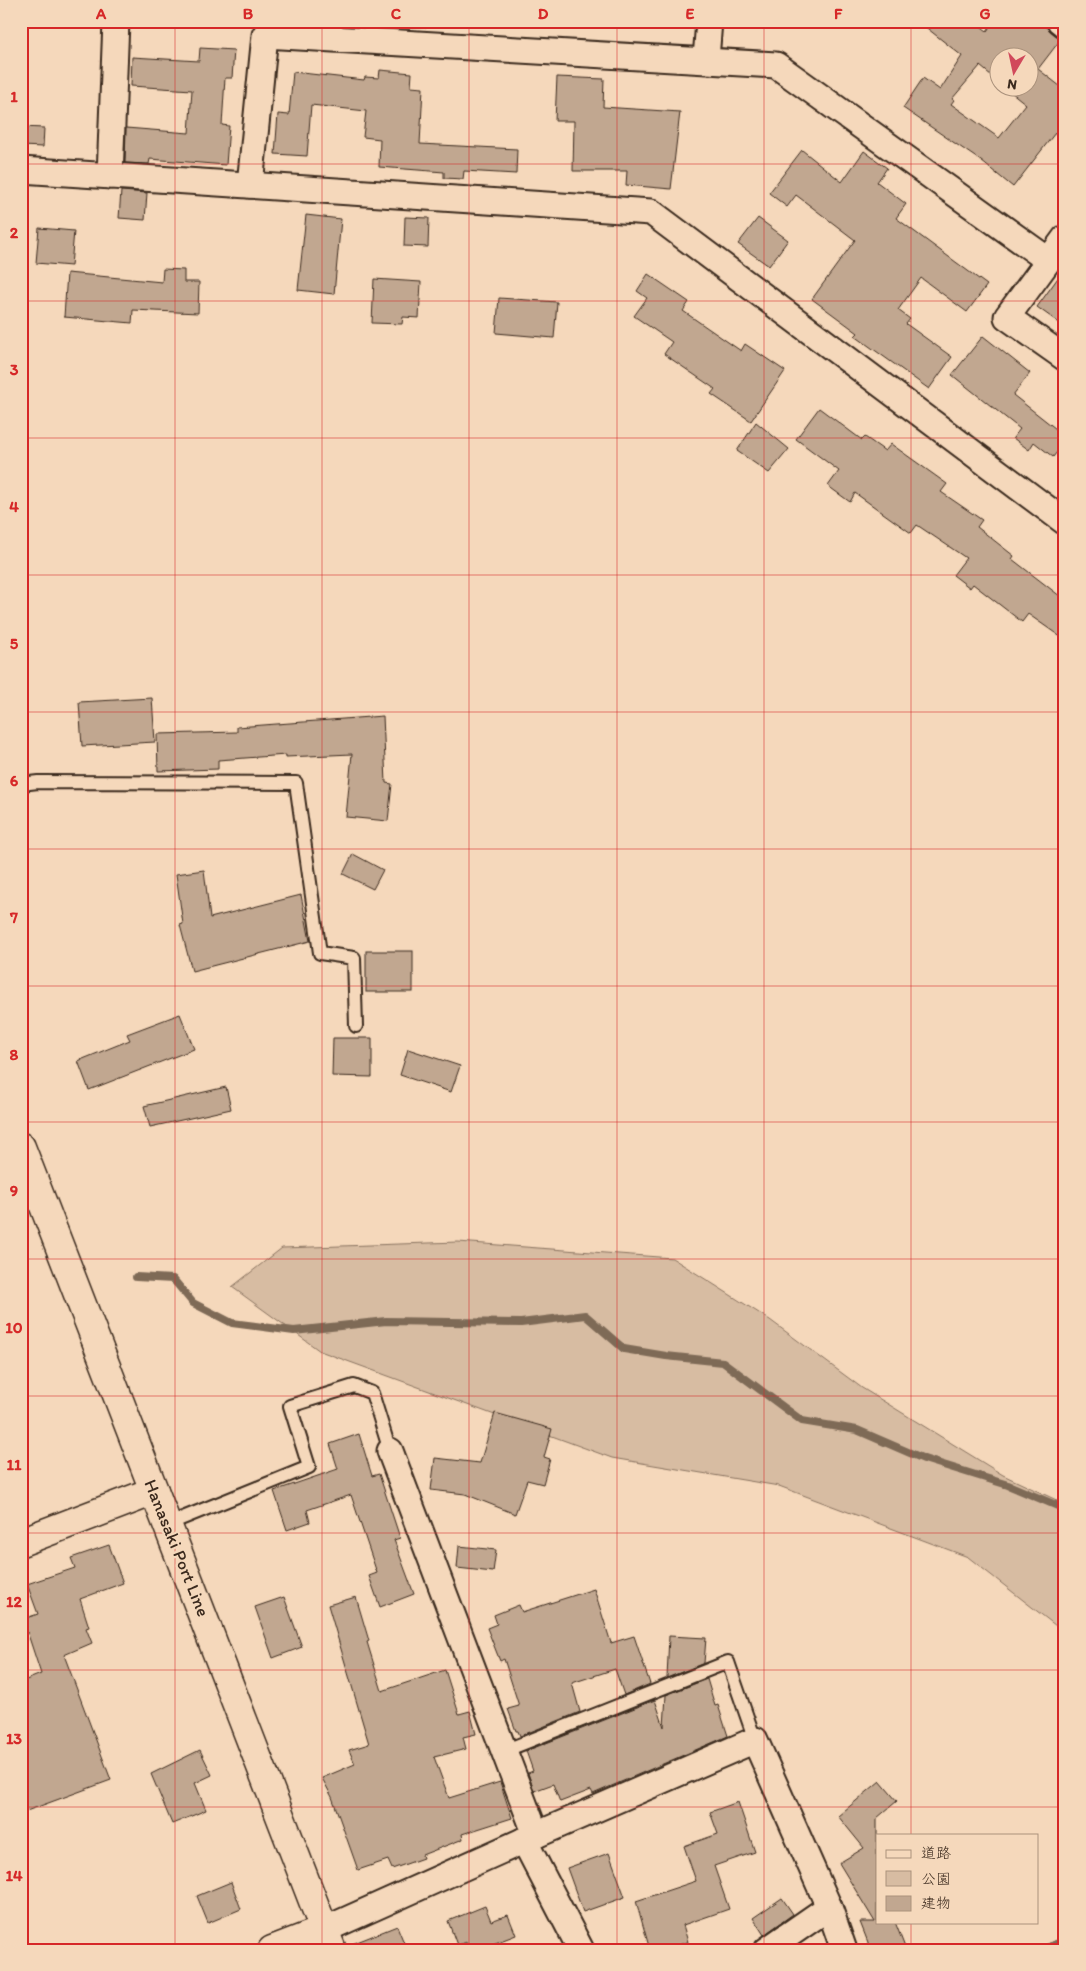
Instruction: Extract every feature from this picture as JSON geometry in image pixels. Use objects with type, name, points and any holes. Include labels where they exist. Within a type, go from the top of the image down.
[{"type":"main road","name":"Hanasaki Port Line","points":[[21,1147],[328,1940]]},
{"type":"main road","points":[[21,1542],[154,1491]]},
{"type":"main road","points":[[272,1950],[328,1940]]},
{"type":"street","points":[[110,176],[116,21]]},
{"type":"street","points":[[706,60],[709,21]]},
{"type":"street","points":[[1060,21],[1065,25]]},
{"type":"street","points":[[250,185],[265,35],[706,60],[776,66],[1048,260]]},
{"type":"street","points":[[21,170],[651,212],[1065,522]]},
{"type":"street","points":[[1065,238],[1007,317],[1065,358]]},
{"type":"street","points":[[390,1451],[504,1751],[530,1837],[580,1950]]},
{"type":"street","points":[[328,1940],[530,1837],[755,1740],[829,1907],[844,1950]]},
{"type":"street","points":[[767,1950],[829,1907]]},
{"type":"lane","points":[[21,784],[38,782],[296,784],[320,952],[354,958],[356,1026]]},
{"type":"lane","points":[[168,1524],[309,1467],[290,1406],[354,1386],[372,1393],[390,1451]]},
{"type":"lane","points":[[504,1751],[728,1662],[755,1740]]},
{"type":"green space","points":[[458,1242],[672,1258],[770,1320],[862,1388],[1003,1475],[1065,1504],[1065,1633],[968,1557],[779,1486],[612,1458],[320,1351],[232,1287],[282,1248]]},
{"type":"building","points":[[918,21],[974,21],[987,31],[994,21],[1038,21],[1061,39],[1038,69],[1065,90],[1065,141],[1055,133],[1013,187],[981,161],[903,108],[923,78],[940,90],[962,56]]},
{"type":"building","points":[[200,48],[234,50],[232,78],[225,78],[222,125],[229,126],[226,165],[150,159],[149,164],[125,163],[126,128],[189,133],[192,90],[131,86],[132,57],[199,61]]},
{"type":"building","points":[[380,70],[412,73],[411,87],[423,88],[420,144],[517,149],[516,174],[464,171],[463,179],[444,178],[444,172],[379,167],[380,139],[363,137],[366,111],[311,105],[307,156],[275,154],[278,114],[289,115],[293,72],[364,80],[365,77],[379,78]]},
{"type":"building","points":[[557,77],[604,79],[603,107],[680,112],[671,189],[626,185],[627,171],[573,171],[574,121],[555,121]]},
{"type":"building","points":[[21,127],[44,128],[43,147],[21,146]]},
{"type":"building","points":[[802,150],[842,182],[864,151],[887,168],[877,182],[906,204],[896,218],[987,285],[967,312],[921,278],[898,310],[910,319],[906,324],[952,357],[929,389],[855,336],[858,333],[812,299],[855,240],[796,195],[787,207],[769,193]]},
{"type":"building","points":[[121,191],[147,193],[145,220],[119,218]]},
{"type":"building","points":[[306,215],[341,219],[334,294],[298,290]]},
{"type":"building","points":[[405,217],[429,218],[428,247],[404,246]]},
{"type":"building","points":[[758,218],[788,240],[769,266],[738,244]]},
{"type":"building","points":[[39,228],[74,231],[71,266],[36,263]]},
{"type":"building","points":[[1065,268],[1065,327],[1037,307]]},
{"type":"building","points":[[163,269],[184,270],[184,282],[199,282],[198,313],[133,310],[132,323],[64,317],[67,273],[162,282]]},
{"type":"building","points":[[648,274],[689,302],[683,311],[741,351],[745,344],[785,371],[751,421],[711,394],[715,389],[664,354],[672,342],[634,316],[647,298],[637,291]]},
{"type":"building","points":[[374,279],[421,282],[419,318],[403,317],[402,324],[372,323]]},
{"type":"building","points":[[499,298],[557,302],[554,338],[496,333]]},
{"type":"building","points":[[983,336],[1030,373],[1013,395],[1065,436],[1065,442],[1053,457],[1034,442],[1029,450],[1013,438],[1020,429],[952,375]]},
{"type":"building","points":[[819,408],[862,440],[865,437],[885,451],[891,444],[947,484],[941,492],[982,520],[977,527],[1014,556],[1012,559],[1065,600],[1065,640],[1028,614],[1022,622],[973,584],[970,588],[953,575],[966,558],[917,525],[911,533],[855,493],[850,502],[828,486],[839,471],[796,439]]},
{"type":"building","points":[[756,422],[789,449],[769,473],[737,451]]},
{"type":"building","points":[[152,698],[155,742],[82,746],[79,702]]},
{"type":"building","points":[[383,716],[386,783],[392,784],[388,821],[346,817],[352,754],[286,757],[286,755],[218,760],[218,769],[158,771],[157,734],[237,732],[237,727]]},
{"type":"building","points":[[353,854],[383,870],[373,889],[343,874]]},
{"type":"building","points":[[204,870],[210,918],[301,895],[310,941],[192,971],[180,925],[183,924],[176,874]]},
{"type":"building","points":[[366,951],[413,951],[413,992],[366,992]]},
{"type":"building","points":[[180,1014],[194,1049],[89,1090],[78,1061],[130,1040],[127,1034]]},
{"type":"building","points":[[333,1038],[372,1038],[372,1077],[332,1076]]},
{"type":"building","points":[[408,1049],[460,1066],[451,1092],[400,1075]]},
{"type":"building","points":[[226,1087],[231,1109],[150,1127],[144,1106]]},
{"type":"building","points":[[495,1413],[552,1429],[544,1457],[550,1459],[543,1484],[527,1480],[515,1514],[465,1494],[431,1490],[435,1458],[480,1463]]},
{"type":"building","points":[[359,1434],[372,1476],[379,1474],[400,1538],[394,1540],[414,1594],[380,1607],[369,1576],[377,1573],[351,1495],[307,1510],[310,1522],[287,1530],[274,1491],[338,1469],[330,1444]]},
{"type":"building","points":[[109,1545],[123,1583],[80,1599],[89,1627],[86,1628],[92,1643],[64,1655],[111,1780],[21,1813],[21,1682],[41,1674],[23,1619],[38,1614],[27,1584],[75,1568],[71,1558]]},
{"type":"building","points":[[459,1546],[496,1550],[493,1572],[457,1568]]},
{"type":"building","points":[[594,1589],[611,1643],[634,1636],[650,1684],[624,1695],[615,1669],[572,1683],[580,1712],[520,1736],[518,1731],[516,1731],[508,1709],[519,1706],[504,1659],[500,1661],[487,1628],[497,1624],[494,1615],[519,1605],[522,1612]]},
{"type":"building","points":[[284,1597],[302,1647],[273,1658],[255,1607]]},
{"type":"building","points":[[356,1597],[382,1691],[445,1670],[459,1714],[470,1711],[476,1734],[463,1737],[466,1749],[434,1757],[449,1798],[500,1782],[512,1818],[462,1834],[463,1839],[422,1855],[423,1858],[392,1869],[388,1860],[358,1870],[332,1797],[322,1778],[355,1764],[349,1750],[369,1744],[328,1605]]},
{"type":"building","points":[[669,1636],[706,1638],[704,1663],[667,1678]]},
{"type":"building","points":[[707,1679],[715,1706],[718,1705],[728,1736],[593,1794],[591,1790],[560,1802],[553,1784],[534,1791],[528,1773],[533,1771],[526,1751],[655,1700],[664,1727],[666,1695]]},
{"type":"building","points":[[200,1750],[212,1775],[195,1783],[206,1810],[172,1824],[151,1774]]},
{"type":"building","points":[[880,1781],[897,1801],[877,1818],[876,1924],[896,1924],[906,1950],[871,1950],[860,1922],[875,1922],[839,1863],[864,1848],[838,1816]]},
{"type":"building","points":[[738,1802],[755,1852],[714,1866],[729,1909],[683,1925],[688,1942],[662,1950],[650,1950],[636,1901],[696,1881],[684,1846],[718,1834],[710,1812]]},
{"type":"building","points":[[609,1853],[625,1897],[583,1912],[567,1868]]},
{"type":"building","points":[[231,1882],[241,1909],[208,1923],[197,1896]]},
{"type":"building","points":[[782,1898],[793,1914],[764,1935],[753,1918]]},
{"type":"building","points":[[485,1906],[491,1921],[508,1915],[516,1935],[477,1950],[470,1950],[467,1942],[457,1945],[448,1921]]},
{"type":"building","points":[[397,1926],[407,1950],[347,1950],[347,1946]]},
{"type":"waterway","points":[[136,1277],[173,1279],[193,1303],[232,1323],[294,1331],[386,1321],[521,1323],[585,1315],[624,1349],[723,1362],[802,1421],[857,1430],[924,1459],[1008,1485],[1065,1509]]},
{"type":"waterway","points":[[1049,1950],[1049,1947],[1065,1940]]}]
